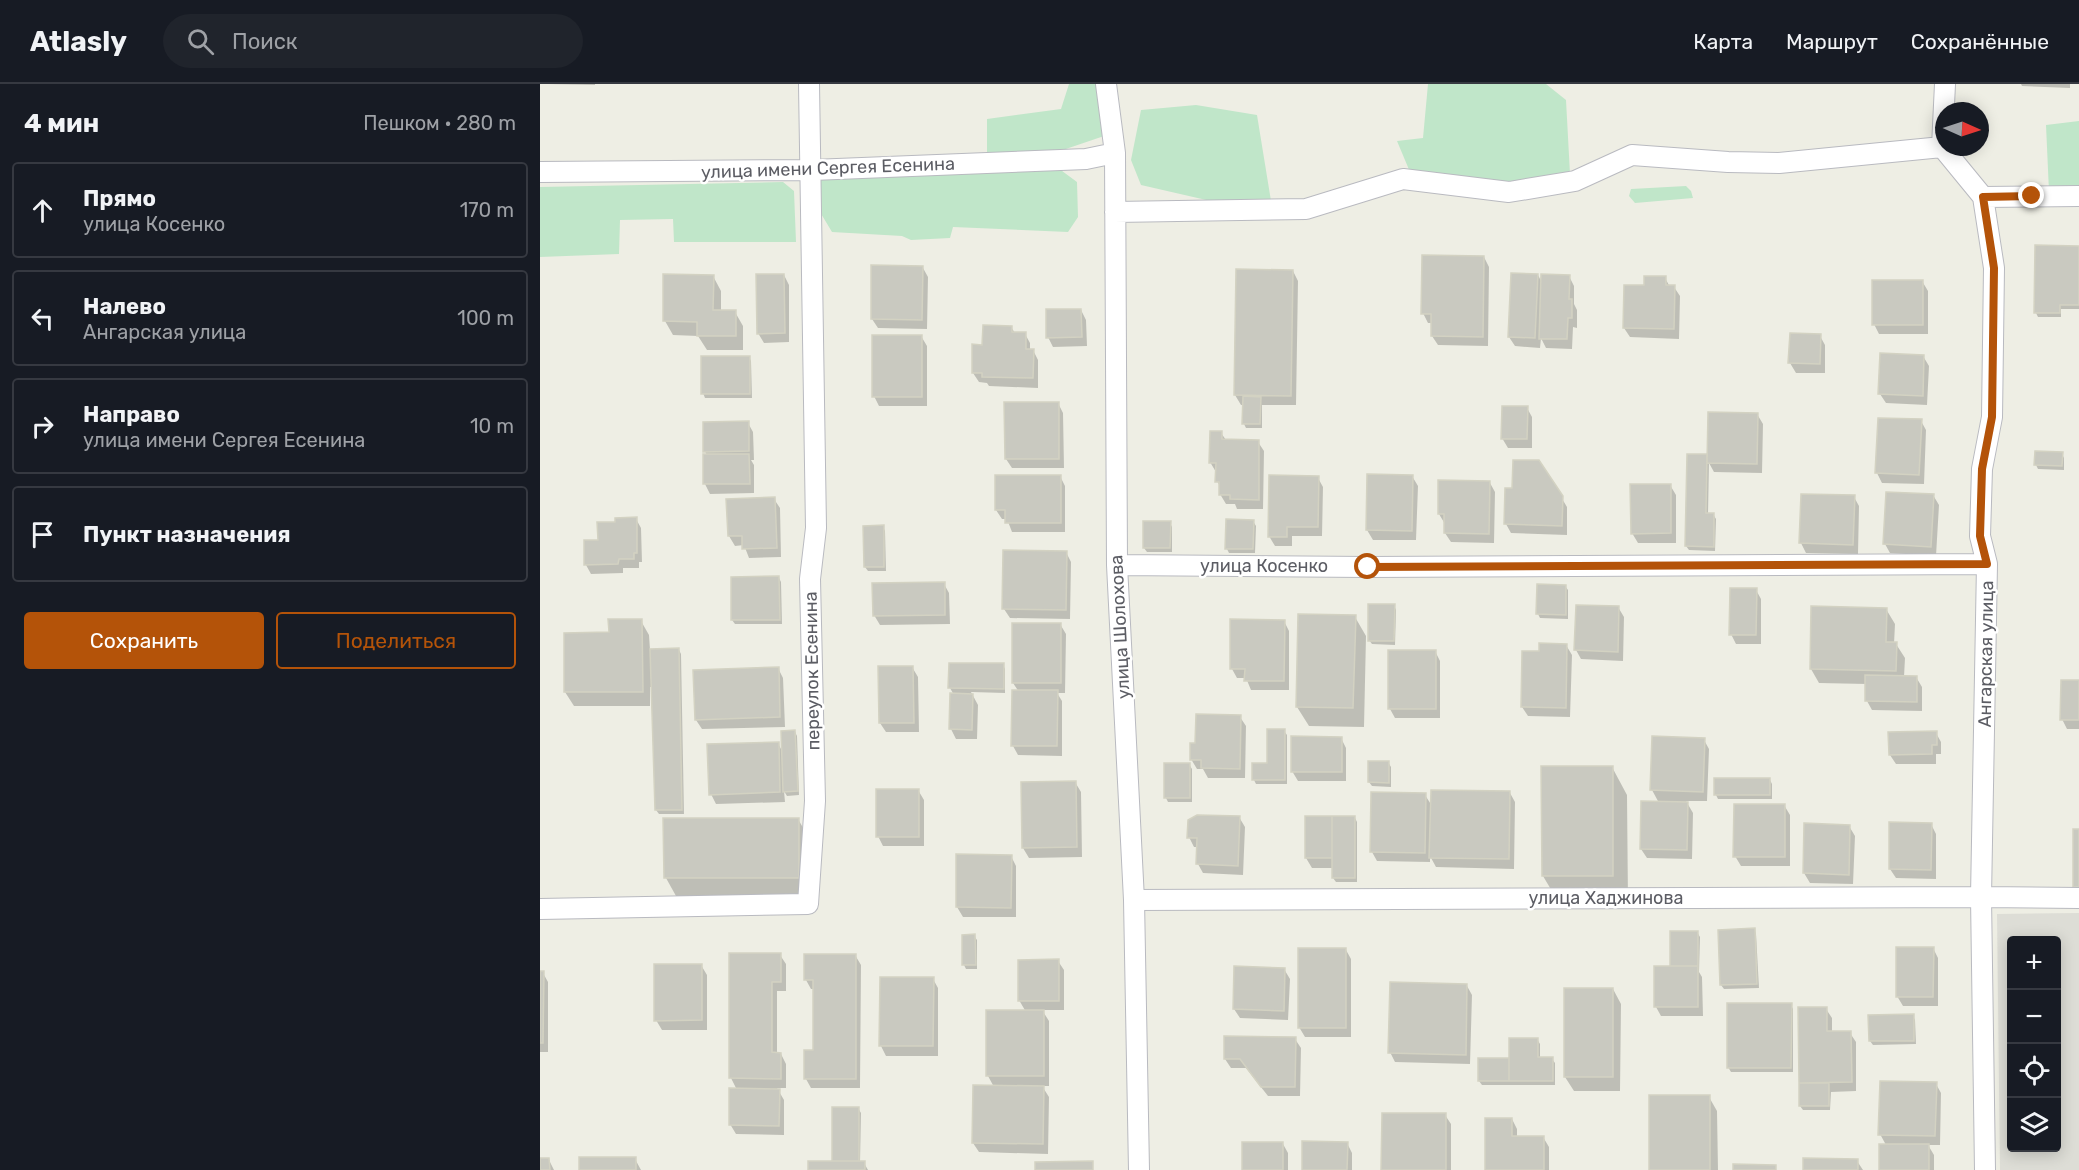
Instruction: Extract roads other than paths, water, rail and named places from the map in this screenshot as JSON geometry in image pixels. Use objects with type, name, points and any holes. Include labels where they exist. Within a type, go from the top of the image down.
[{"type":"street","points":[[809,84],[812,170]]},
{"type":"street","name":"улица Шолохова","points":[[1106,84],[1115,153],[1117,565],[1134,900],[1139,1170]]},
{"type":"street","points":[[1943,102],[1944,84]]},
{"type":"street","points":[[1115,212],[1306,209],[1403,179],[1509,192],[1575,181],[1632,155],[1779,163],[1909,148],[1935,147]]},
{"type":"street","name":"улица имени Сергея Есенина","points":[[540,172],[812,170],[1086,159],[1115,153]]},
{"type":"street","points":[[1949,156],[1983,197],[2079,196]]},
{"type":"street","name":"переулок Есенина","points":[[540,909],[808,904],[815,801],[810,579],[816,528],[812,170]]},
{"type":"street","name":"Ангарская улица","points":[[1983,197],[1994,268],[1992,417],[1982,469],[1980,536],[1987,564],[1981,897],[1985,1170]]},
{"type":"street","name":"улица Косенко","points":[[1117,565],[1368,567],[1987,564]]},
{"type":"street","name":"улица Хаджинова","points":[[1134,900],[2079,898]]}]
